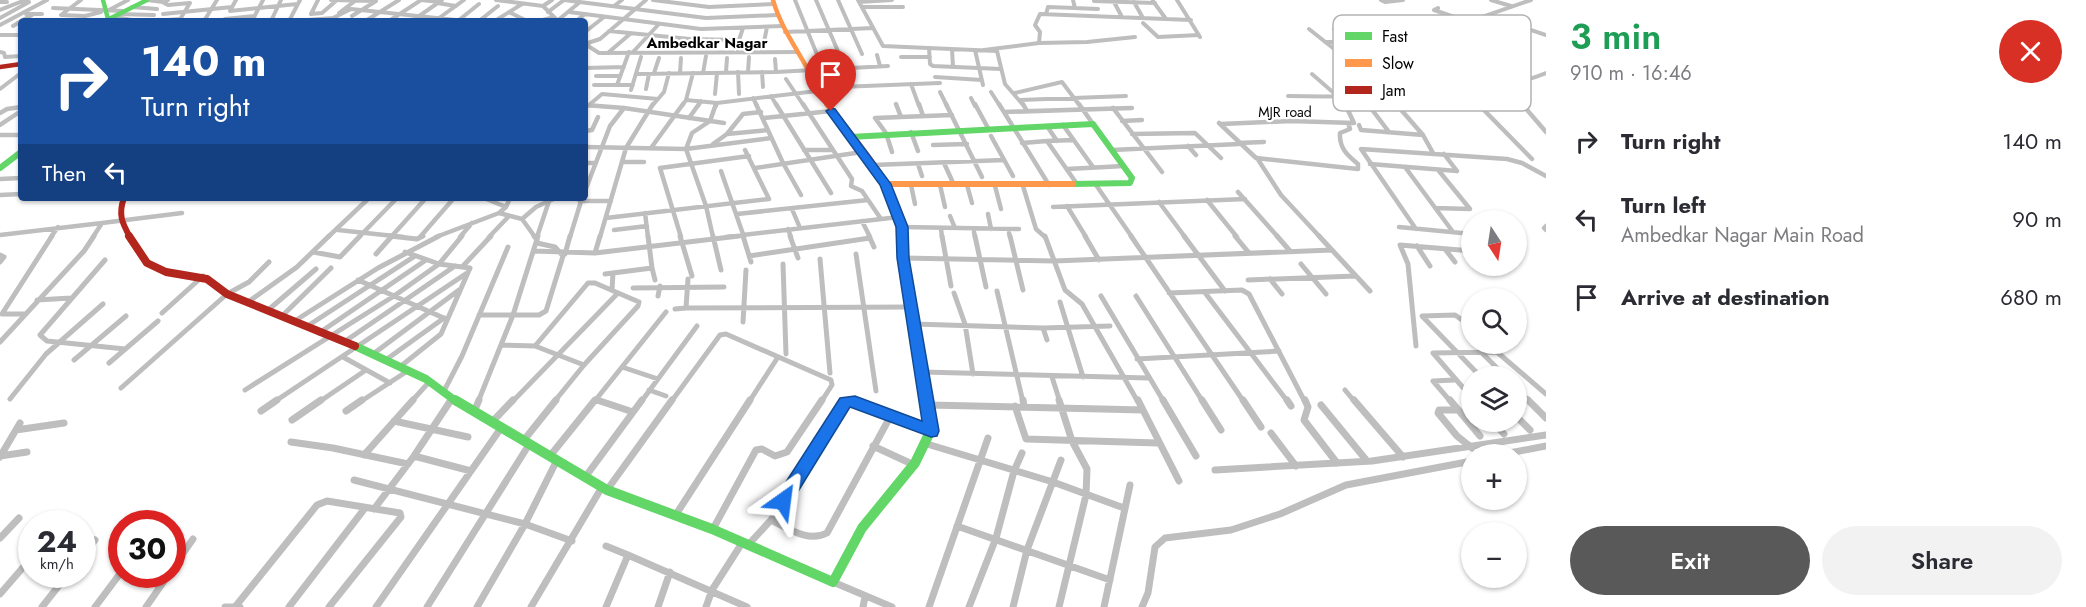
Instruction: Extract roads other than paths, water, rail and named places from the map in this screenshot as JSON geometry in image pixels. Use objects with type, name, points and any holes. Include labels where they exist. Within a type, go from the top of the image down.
[{"type":"street","points":[[0,25],[48,0]]},
{"type":"street","points":[[81,0],[62,15],[110,14],[125,18]]},
{"type":"street","points":[[103,0],[110,14]]},
{"type":"street","points":[[110,14],[130,4],[147,0],[168,5],[190,3],[196,0]]},
{"type":"street","points":[[163,2],[168,0]]},
{"type":"street","points":[[206,18],[217,0]]},
{"type":"street","points":[[226,18],[236,0],[243,0]]},
{"type":"street","points":[[240,18],[254,16],[263,0]]},
{"type":"street","points":[[272,18],[281,0]]},
{"type":"street","points":[[290,18],[300,0]]},
{"type":"street","points":[[318,0],[311,14],[322,13],[337,0]]},
{"type":"street","points":[[331,0],[377,1]]},
{"type":"street","points":[[370,18],[399,0]]},
{"type":"street","points":[[394,18],[421,0],[456,6]]},
{"type":"street","points":[[337,15],[351,9],[440,18],[464,0]]},
{"type":"street","points":[[496,0],[543,6],[552,0]]},
{"type":"street","points":[[548,12],[564,0],[706,18],[777,15]]},
{"type":"street","points":[[614,6],[622,0]]},
{"type":"street","points":[[588,43],[600,39],[646,0]]},
{"type":"street","points":[[653,0],[709,7],[751,6],[773,2],[777,15],[796,52],[808,69],[816,89],[886,184],[899,217],[910,307],[929,405],[931,431],[927,444],[862,527],[832,582]]},
{"type":"street","points":[[680,4],[686,0]]},
{"type":"street","points":[[750,0],[754,16]]},
{"type":"street","points":[[795,0],[818,57]]},
{"type":"street","points":[[816,0],[840,56]]},
{"type":"street","points":[[838,0],[862,54]]},
{"type":"street","points":[[892,0],[859,1],[883,46],[997,51],[1005,84],[1015,93],[1027,111]]},
{"type":"street","points":[[1068,0],[1073,0],[1075,8],[1072,15]]},
{"type":"street","points":[[1101,16],[1094,0],[1154,2],[1166,19]]},
{"type":"street","points":[[1134,2],[1143,21],[1158,37],[1200,36],[1177,0]]},
{"type":"street","points":[[1382,0],[1403,0]]},
{"type":"street","points":[[1491,0],[1511,6]]},
{"type":"street","points":[[1510,0],[1516,2],[1511,6]]},
{"type":"street","points":[[1488,15],[1531,0]]},
{"type":"street","points":[[22,1],[29,2],[6,14],[0,12],[22,1]]},
{"type":"street","points":[[333,18],[355,1]]},
{"type":"street","points":[[352,16],[377,1]]},
{"type":"street","points":[[0,2],[7,2]]},
{"type":"street","points":[[417,18],[439,2]]},
{"type":"street","points":[[559,18],[580,2]]},
{"type":"street","points":[[1114,2],[1122,17]]},
{"type":"street","points":[[181,18],[190,3]]},
{"type":"street","points":[[500,18],[522,3]]},
{"type":"street","points":[[42,4],[71,6]]},
{"type":"street","points":[[110,14],[130,4],[156,9]]},
{"type":"street","points":[[163,14],[297,4]]},
{"type":"street","points":[[462,18],[479,4]]},
{"type":"street","points":[[483,18],[498,6]]},
{"type":"street","points":[[543,6],[554,18]]},
{"type":"street","points":[[694,39],[700,32],[709,7]]},
{"type":"street","points":[[862,7],[902,7]]},
{"type":"street","points":[[1046,14],[1048,7],[1098,9]]},
{"type":"street","points":[[53,8],[110,14],[154,15]]},
{"type":"street","points":[[494,9],[510,12],[523,18]]},
{"type":"street","points":[[1434,9],[1450,15]]},
{"type":"street","points":[[27,18],[40,11],[30,10]]},
{"type":"street","points":[[569,12],[700,32],[767,27],[807,31],[873,28]]},
{"type":"street","points":[[24,14],[42,14]]},
{"type":"street","points":[[580,18],[585,14]]},
{"type":"street","points":[[1039,43],[1040,32],[1035,25],[1040,14],[1122,17],[1143,21],[1191,20]]},
{"type":"street","points":[[62,18],[67,15]]},
{"type":"street","points":[[588,30],[604,17]]},
{"type":"street","points":[[333,18],[344,18]]},
{"type":"street","points":[[13,26],[18,23]]},
{"type":"street","points":[[617,85],[631,52],[658,25]]},
{"type":"street","points":[[762,52],[767,27]]},
{"type":"street","points":[[735,52],[743,28]]},
{"type":"street","points":[[1309,29],[1333,49]]},
{"type":"street","points":[[1531,30],[1546,35]]},
{"type":"street","points":[[609,31],[672,38],[739,40]]},
{"type":"street","points":[[609,52],[630,34]]},
{"type":"street","points":[[0,35],[18,35]]},
{"type":"street","points":[[984,50],[1039,43],[1087,42],[1135,37]]},
{"type":"street","points":[[667,51],[672,38]]},
{"type":"street","points":[[1325,42],[1333,42]]},
{"type":"street","points":[[588,46],[599,52],[796,52]]},
{"type":"street","points":[[929,48],[932,66],[1000,69]]},
{"type":"street","points":[[952,49],[953,67]]},
{"type":"street","points":[[975,50],[983,85]]},
{"type":"street","points":[[0,52],[4,53],[5,57],[18,56]]},
{"type":"street","points":[[877,55],[880,66]]},
{"type":"street","points":[[703,73],[706,56]]},
{"type":"street","points":[[631,90],[641,57]]},
{"type":"street","points":[[748,72],[749,57]]},
{"type":"street","points":[[901,57],[930,57]]},
{"type":"street","points":[[4,66],[18,58]]},
{"type":"street","points":[[654,74],[658,58]]},
{"type":"street","points":[[680,73],[681,58]]},
{"type":"street","points":[[726,72],[727,58]]},
{"type":"street","points":[[775,58],[776,72]]},
{"type":"street","points":[[599,67],[601,59]]},
{"type":"street","points":[[637,74],[776,72],[888,66]]},
{"type":"street","points":[[588,68],[624,67]]},
{"type":"street","points":[[738,72],[739,94]]},
{"type":"street","points":[[762,72],[763,97]]},
{"type":"street","points":[[595,253],[626,148],[647,112],[664,92],[669,73]]},
{"type":"street","points":[[651,148],[686,100],[693,73]]},
{"type":"street","points":[[715,94],[717,73]]},
{"type":"street","points":[[646,89],[649,74]]},
{"type":"street","name":"MJR road","points":[[1312,74],[1333,92]]},
{"type":"street","points":[[0,89],[18,75]]},
{"type":"street","points":[[596,76],[620,76]]},
{"type":"street","points":[[934,77],[982,80]]},
{"type":"street","points":[[786,79],[852,179],[850,186],[862,191],[880,219]]},
{"type":"street","points":[[886,184],[1023,186],[1130,183],[1132,178],[1124,166],[1062,82],[1015,93]]},
{"type":"street","points":[[686,100],[717,103],[816,89],[940,83]]},
{"type":"street","points":[[911,84],[923,116]]},
{"type":"street","points":[[594,85],[633,85]]},
{"type":"street","points":[[775,88],[779,95]]},
{"type":"street","points":[[940,92],[961,130],[982,177]]},
{"type":"street","points":[[991,92],[1049,185]]},
{"type":"street","points":[[588,104],[602,94],[658,99]]},
{"type":"street","points":[[771,96],[831,193]]},
{"type":"street","points":[[1020,100],[1126,96]]},
{"type":"street","points":[[1288,96],[1333,96]]},
{"type":"street","points":[[753,98],[783,164],[801,195]]},
{"type":"street","points":[[971,98],[1012,176]]},
{"type":"street","points":[[689,118],[701,101]]},
{"type":"street","points":[[717,103],[710,121],[692,133],[686,149],[706,206],[721,270]]},
{"type":"street","points":[[896,104],[901,117]]},
{"type":"street","points":[[588,105],[624,108],[724,123]]},
{"type":"street","points":[[588,177],[612,123],[624,108]]},
{"type":"street","points":[[1113,108],[1162,172]]},
{"type":"street","points":[[1004,112],[1132,108]]},
{"type":"street","points":[[0,113],[7,109],[18,111]]},
{"type":"street","points":[[764,118],[831,111]]},
{"type":"street","name":"MJR road","points":[[1238,143],[1220,124],[1291,121],[1354,123],[1347,111]]},
{"type":"street","points":[[1373,111],[1389,132]]},
{"type":"street","points":[[1403,111],[1423,135],[1433,153]]},
{"type":"street","points":[[1487,111],[1532,159]]},
{"type":"street","points":[[1528,111],[1546,132]]},
{"type":"street","points":[[0,125],[18,112]]},
{"type":"street","points":[[711,145],[727,135],[743,114],[760,112]]},
{"type":"street","points":[[892,152],[886,134],[875,118],[952,115]]},
{"type":"street","points":[[588,131],[592,130],[598,117]]},
{"type":"street","points":[[1122,121],[1142,120]]},
{"type":"street","points":[[1257,158],[1358,169],[1358,164],[1344,153],[1339,143],[1340,133],[1350,129],[1348,123]]},
{"type":"street","points":[[850,136],[961,130],[990,132],[1013,128],[1093,124]]},
{"type":"street","points":[[1063,125],[1094,167]]},
{"type":"street","points":[[1359,125],[1362,130],[1423,135]]},
{"type":"street","points":[[1047,126],[1057,141]]},
{"type":"street","points":[[727,135],[768,130]]},
{"type":"street","points":[[910,132],[918,152]]},
{"type":"street","points":[[1132,134],[1195,132],[1221,158]]},
{"type":"street","points":[[0,135],[18,135]]},
{"type":"street","points":[[588,147],[686,149],[771,138]]},
{"type":"street","points":[[1022,143],[1073,140]]},
{"type":"street","points":[[1047,141],[1077,184]]},
{"type":"street","points":[[1112,150],[1264,142]]},
{"type":"street","points":[[1238,143],[1257,158],[1281,195],[1370,291]]},
{"type":"street","points":[[933,145],[967,144]]},
{"type":"street","points":[[1188,146],[1196,155]]},
{"type":"street","points":[[662,148],[662,155]]},
{"type":"street","points":[[1165,148],[1172,156]]},
{"type":"street","points":[[1416,229],[1370,164],[1362,148],[1516,161],[1546,176]]},
{"type":"street","points":[[606,218],[769,199],[745,150]]},
{"type":"street","points":[[804,150],[833,150]]},
{"type":"street","points":[[755,168],[862,152]]},
{"type":"street","points":[[0,168],[18,154]]},
{"type":"street","points":[[1370,164],[1457,171],[1444,154]]},
{"type":"street","points":[[686,308],[690,278],[660,168],[749,156]]},
{"type":"street","points":[[873,165],[1004,160]]},
{"type":"street","points":[[622,162],[644,162]]},
{"type":"street","points":[[588,163],[596,163]]},
{"type":"street","points":[[944,163],[954,185]]},
{"type":"street","points":[[918,164],[922,176]]},
{"type":"street","points":[[1067,169],[1124,166]]},
{"type":"street","points":[[1405,167],[1453,232]]},
{"type":"street","points":[[1435,208],[1470,209],[1438,170]]},
{"type":"street","points":[[721,171],[751,262]]},
{"type":"street","points":[[0,179],[18,178]]},
{"type":"street","points":[[911,184],[915,204]]},
{"type":"street","points":[[1096,184],[1261,427]]},
{"type":"street","points":[[940,185],[945,207]]},
{"type":"street","points":[[967,185],[972,204]]},
{"type":"street","points":[[995,186],[1001,209]]},
{"type":"street","points":[[1023,186],[1036,229],[1044,234],[1065,290],[1082,304],[1143,410],[1179,481]]},
{"type":"street","points":[[1238,192],[1290,251]]},
{"type":"street","points":[[0,195],[18,194]]},
{"type":"street","points":[[1053,207],[1245,199]]},
{"type":"street","points":[[588,200],[611,201]]},
{"type":"street","points":[[737,214],[868,200]]},
{"type":"street","points":[[1207,200],[1249,253]]},
{"type":"street","points":[[123,201],[117,213],[119,221],[146,262],[161,269],[203,276],[217,283],[227,294],[266,312],[387,359],[430,381],[452,399],[605,488],[712,529],[892,607]]},
{"type":"street","points":[[248,302],[297,267],[339,230],[366,201]]},
{"type":"street","points":[[313,252],[340,256],[394,201]]},
{"type":"street","points":[[376,254],[423,201]]},
{"type":"street","points":[[339,230],[413,240],[421,238],[452,201]]},
{"type":"street","points":[[491,201],[506,207]]},
{"type":"street","points":[[293,322],[405,252],[500,213],[509,201]]},
{"type":"street","points":[[522,219],[549,201]]},
{"type":"street","points":[[474,412],[513,315],[549,201]]},
{"type":"street","points":[[479,315],[539,315],[546,311],[579,201]]},
{"type":"street","points":[[1159,202],[1225,291]]},
{"type":"street","points":[[1067,206],[1099,260]]},
{"type":"street","points":[[792,209],[800,228]]},
{"type":"street","points":[[0,235],[182,213]]},
{"type":"street","points":[[500,213],[522,219],[537,241],[555,247],[563,254]]},
{"type":"street","points":[[645,213],[655,280]]},
{"type":"street","points":[[988,214],[991,229]]},
{"type":"street","points":[[463,266],[509,216]]},
{"type":"street","points":[[950,216],[955,228]]},
{"type":"street","points":[[534,251],[563,254],[595,253],[899,217]]},
{"type":"street","points":[[862,221],[874,247]]},
{"type":"street","points":[[0,342],[84,252],[102,223]]},
{"type":"street","points":[[245,390],[439,264],[472,223]]},
{"type":"street","points":[[614,230],[647,226]]},
{"type":"street","points":[[1399,226],[1461,233]]},
{"type":"street","points":[[25,314],[2,314],[58,227]]},
{"type":"street","points":[[902,227],[1019,229]]},
{"type":"street","points":[[788,229],[798,258]]},
{"type":"street","points":[[941,230],[951,286]]},
{"type":"street","points":[[974,232],[986,286]]},
{"type":"street","points":[[1009,233],[1023,290]]},
{"type":"street","points":[[749,256],[870,238]]},
{"type":"street","points":[[1416,346],[1408,264],[1400,245],[1461,251]]},
{"type":"street","points":[[1417,246],[1430,266]]},
{"type":"street","points":[[444,391],[507,247]]},
{"type":"street","points":[[1445,249],[1455,262]]},
{"type":"street","points":[[903,258],[1054,261],[1332,250]]},
{"type":"street","points":[[401,366],[439,337],[445,319],[470,268],[439,264],[405,252]]},
{"type":"street","points":[[856,254],[876,391]]},
{"type":"street","points":[[0,262],[2,256]]},
{"type":"street","points":[[305,327],[415,256]]},
{"type":"street","points":[[820,259],[830,373]]},
{"type":"street","points":[[105,260],[40,335],[42,339],[58,343],[125,349]]},
{"type":"street","points":[[319,333],[426,260]]},
{"type":"street","points":[[121,388],[227,294],[249,282],[269,262]]},
{"type":"street","points":[[675,516],[782,355],[783,264]]},
{"type":"street","points":[[1300,264],[1326,294]]},
{"type":"street","points":[[344,342],[455,266]]},
{"type":"street","points":[[281,317],[331,268]]},
{"type":"street","points":[[605,274],[652,268]]},
{"type":"street","points":[[266,312],[316,269]]},
{"type":"street","points":[[743,322],[746,270]]},
{"type":"street","points":[[261,411],[467,273]]},
{"type":"street","points":[[492,422],[615,291],[613,273]]},
{"type":"street","points":[[162,313],[203,276]]},
{"type":"street","points":[[1248,280],[1356,276]]},
{"type":"street","points":[[1270,279],[1282,294]]},
{"type":"street","points":[[358,280],[445,319]]},
{"type":"street","points":[[427,607],[485,515],[527,442],[584,365],[638,306],[637,300],[595,283],[588,283],[534,346]]},
{"type":"street","points":[[658,296],[660,286]]},
{"type":"street","points":[[633,288],[724,287]]},
{"type":"street","points":[[373,354],[460,290]]},
{"type":"street","points":[[1169,293],[1242,290],[1249,294],[1308,407],[1304,420],[1337,463]]},
{"type":"street","points":[[997,291],[1024,406]]},
{"type":"street","points":[[954,292],[965,324],[973,374]]},
{"type":"street","points":[[1206,294],[1291,406]]},
{"type":"street","points":[[1101,296],[1196,456]]},
{"type":"street","points":[[1136,297],[1221,430]]},
{"type":"street","points":[[37,300],[72,298]]},
{"type":"street","points":[[1060,302],[1083,377]]},
{"type":"street","points":[[10,399],[41,359],[103,304]]},
{"type":"street","points":[[675,309],[910,307]]},
{"type":"street","points":[[477,607],[525,524],[553,458],[666,312]]},
{"type":"street","points":[[1461,319],[1455,315],[1422,316],[1470,366]]},
{"type":"street","points":[[74,360],[126,316]]},
{"type":"street","points":[[387,359],[445,319]]},
{"type":"street","points":[[109,363],[158,321]]},
{"type":"street","points":[[914,324],[1043,328],[1110,326]]},
{"type":"street","points":[[586,476],[697,326]]},
{"type":"street","points":[[1043,328],[1047,340]]},
{"type":"street","points":[[531,607],[605,488],[720,335],[726,334],[782,355],[828,377],[833,383],[787,452],[775,456],[762,449],[756,450],[712,529]]},
{"type":"street","points":[[501,345],[534,346],[584,365]]},
{"type":"street","points":[[1137,359],[1279,351]]},
{"type":"street","points":[[1461,352],[1433,353],[1461,387]]},
{"type":"street","points":[[1483,354],[1495,366]]},
{"type":"street","points":[[1499,354],[1546,394]]},
{"type":"street","points":[[343,357],[390,383]]},
{"type":"street","points":[[622,367],[658,379]]},
{"type":"street","points":[[292,420],[366,370]]},
{"type":"street","points":[[346,411],[409,370]]},
{"type":"street","points":[[923,372],[1148,378]]},
{"type":"street","points":[[1052,377],[1072,441],[1087,469],[1086,495],[1067,564],[1059,607]]},
{"type":"street","points":[[1454,380],[1433,381],[1480,436]]},
{"type":"street","points":[[363,454],[430,381]]},
{"type":"street","points":[[649,390],[666,396]]},
{"type":"street","points":[[1345,390],[1403,457]]},
{"type":"street","points":[[374,509],[414,456],[452,399]]},
{"type":"street","points":[[1527,399],[1546,418]]},
{"type":"street","points":[[596,400],[633,411]]},
{"type":"street","points":[[706,607],[712,590],[745,544],[771,520],[842,404],[855,401],[890,417],[931,431]]},
{"type":"street","points":[[929,405],[1143,410]]},
{"type":"street","points":[[1321,405],[1367,461]]},
{"type":"street","points":[[1015,406],[1026,440],[1158,443]]},
{"type":"street","points":[[1458,410],[1438,411],[1461,444]]},
{"type":"street","points":[[771,520],[812,538],[823,537],[829,531],[890,417]]},
{"type":"street","points":[[394,421],[468,436]]},
{"type":"street","points":[[0,456],[20,423]]},
{"type":"street","points":[[16,430],[64,423]]},
{"type":"street","points":[[1527,427],[1530,430]]},
{"type":"street","points":[[376,607],[501,428]]},
{"type":"street","points":[[1271,433],[1296,466]]},
{"type":"street","points":[[1495,444],[1546,435]]},
{"type":"street","points":[[1457,436],[1467,444]]},
{"type":"street","points":[[929,607],[988,438]]},
{"type":"street","points":[[291,442],[408,464]]},
{"type":"street","points":[[927,444],[1053,482],[1124,507]]},
{"type":"street","points":[[873,446],[912,464]]},
{"type":"street","points":[[1527,450],[1546,446]]},
{"type":"street","points":[[1215,470],[1367,461],[1461,449]]},
{"type":"street","points":[[0,456],[27,452]]},
{"type":"street","points":[[969,607],[996,538],[1014,471],[1022,453]]},
{"type":"street","points":[[414,456],[471,471]]},
{"type":"street","points":[[1013,607],[1027,550],[1061,460]]},
{"type":"street","points":[[1142,607],[1148,593],[1155,547],[1159,540],[1231,531],[1280,514],[1346,485],[1461,463]]},
{"type":"street","points":[[354,480],[525,524],[572,541]]},
{"type":"street","points":[[1104,607],[1130,485]]},
{"type":"street","points":[[235,607],[317,505],[327,501],[398,513],[400,517],[329,607]]},
{"type":"street","points":[[290,607],[365,508]]},
{"type":"street","points":[[0,538],[18,519]]},
{"type":"street","points":[[957,526],[1110,580]]},
{"type":"street","points":[[186,549],[193,539]]},
{"type":"street","points":[[606,546],[747,607]]},
{"type":"street","points":[[606,607],[628,555]]},
{"type":"street","points":[[0,594],[18,573]]},
{"type":"street","points":[[658,607],[670,573]]},
{"type":"street","points":[[42,607],[57,588]]},
{"type":"street","points":[[95,607],[110,588]]},
{"type":"street","points":[[146,607],[159,588]]},
{"type":"street","points":[[863,607],[865,597]]},
{"type":"street","points":[[225,607],[240,607]]},
{"type":"district","name":"Ambedkar Nagar","points":[[707,43]]}]
